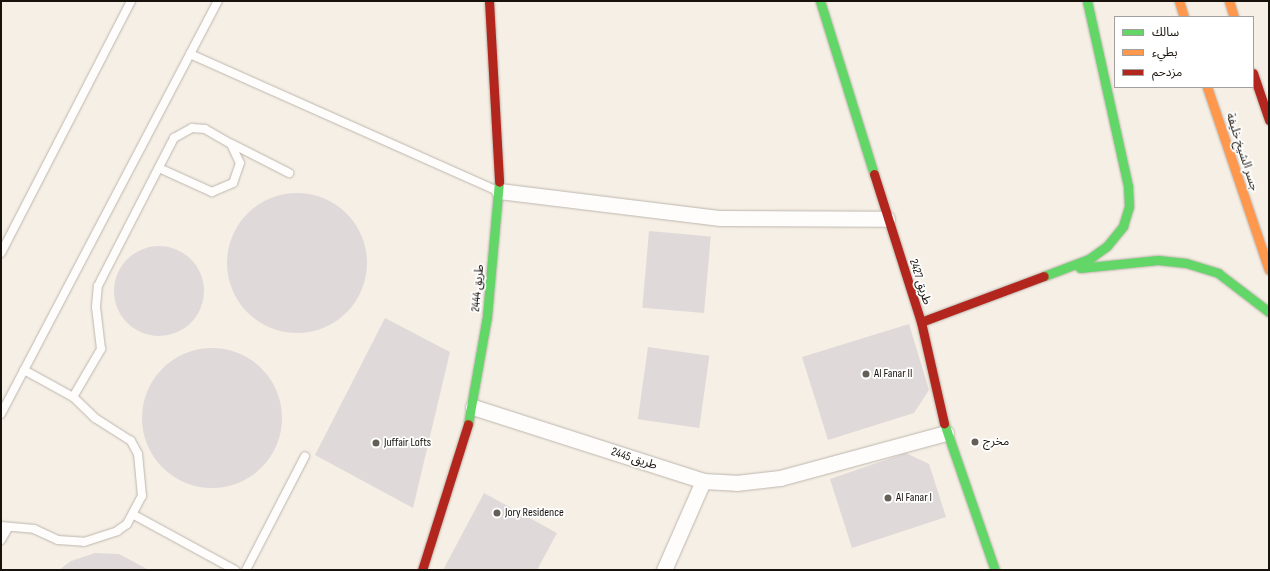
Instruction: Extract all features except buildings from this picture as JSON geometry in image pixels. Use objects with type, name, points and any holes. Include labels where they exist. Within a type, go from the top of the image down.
[{"type":"main road","name":"طريق 2444","points":[[422,570],[473,407],[487,316],[499,191],[489,1]]},
{"type":"main road","name":"طريق 2427","points":[[820,1],[887,219],[921,322],[946,433],[995,570]]},
{"type":"main road","points":[[921,322],[1061,271],[1089,259],[1108,246],[1123,226],[1129,206],[1123,160],[1087,1]]},
{"type":"main road","points":[[1179,1],[1184,16]]},
{"type":"main road","points":[[1229,1],[1234,16]]},
{"type":"main road","points":[[1254,75],[1269,120]]},
{"type":"main road","name":"جسر الشيخ خليفة","points":[[1207,88],[1269,270]]},
{"type":"main road","points":[[1061,271],[1158,260],[1186,263],[1218,273],[1269,312]]},
{"type":"street","points":[[499,191],[720,218],[887,219]]},
{"type":"street","name":"طريق 2445","points":[[473,407],[703,482],[736,483],[780,478],[946,433]]},
{"type":"street","points":[[664,570],[703,482]]},
{"type":"lane","points":[[1,253],[130,1]]},
{"type":"lane","points":[[1,414],[218,1]]},
{"type":"lane","points":[[190,54],[499,191]]},
{"type":"lane","points":[[73,397],[101,349],[96,307],[98,286],[174,138],[185,130],[205,130],[289,173]]},
{"type":"lane","points":[[159,168],[205,191],[220,191],[233,183],[240,170],[239,156],[231,144]]},
{"type":"lane","points":[[1,540],[4,527],[34,529],[58,540],[84,542],[117,531],[134,515],[144,485],[135,447],[126,436],[95,418],[73,397],[24,370]]},
{"type":"lane","points":[[246,570],[306,456]]},
{"type":"lane","points":[[134,515],[235,570]]},
{"type":"traffic: fast","points":[[820,1],[874,174]]},
{"type":"traffic: fast","points":[[1044,276],[1089,259],[1107,246],[1123,226],[1129,206],[1128,186],[1087,1]]},
{"type":"traffic: fast","points":[[468,424],[487,316],[499,182]]},
{"type":"traffic: fast","points":[[1080,268],[1158,260],[1186,263],[1218,273],[1269,312]]},
{"type":"traffic: fast","points":[[944,423],[995,570]]},
{"type":"traffic: slow","points":[[1179,1],[1184,16]]},
{"type":"traffic: slow","points":[[1229,1],[1234,16]]},
{"type":"traffic: slow","points":[[1207,88],[1269,270]]},
{"type":"traffic: jam","points":[[489,1],[499,182]]},
{"type":"traffic: jam","points":[[1254,76],[1269,120]]},
{"type":"traffic: jam","points":[[874,174],[921,322],[944,423]]},
{"type":"traffic: jam","points":[[921,322],[1044,276]]},
{"type":"traffic: jam","points":[[422,570],[468,424]]},
{"type":"place","name":"Al Fanar II","points":[[866,374]]},
{"type":"place","name":"مخرج","points":[[975,442]]},
{"type":"place","name":"Juffair Lofts","points":[[376,443]]},
{"type":"place","name":"Al Fanar I","points":[[888,498]]},
{"type":"place","name":"Jory Residence","points":[[497,513]]}]
